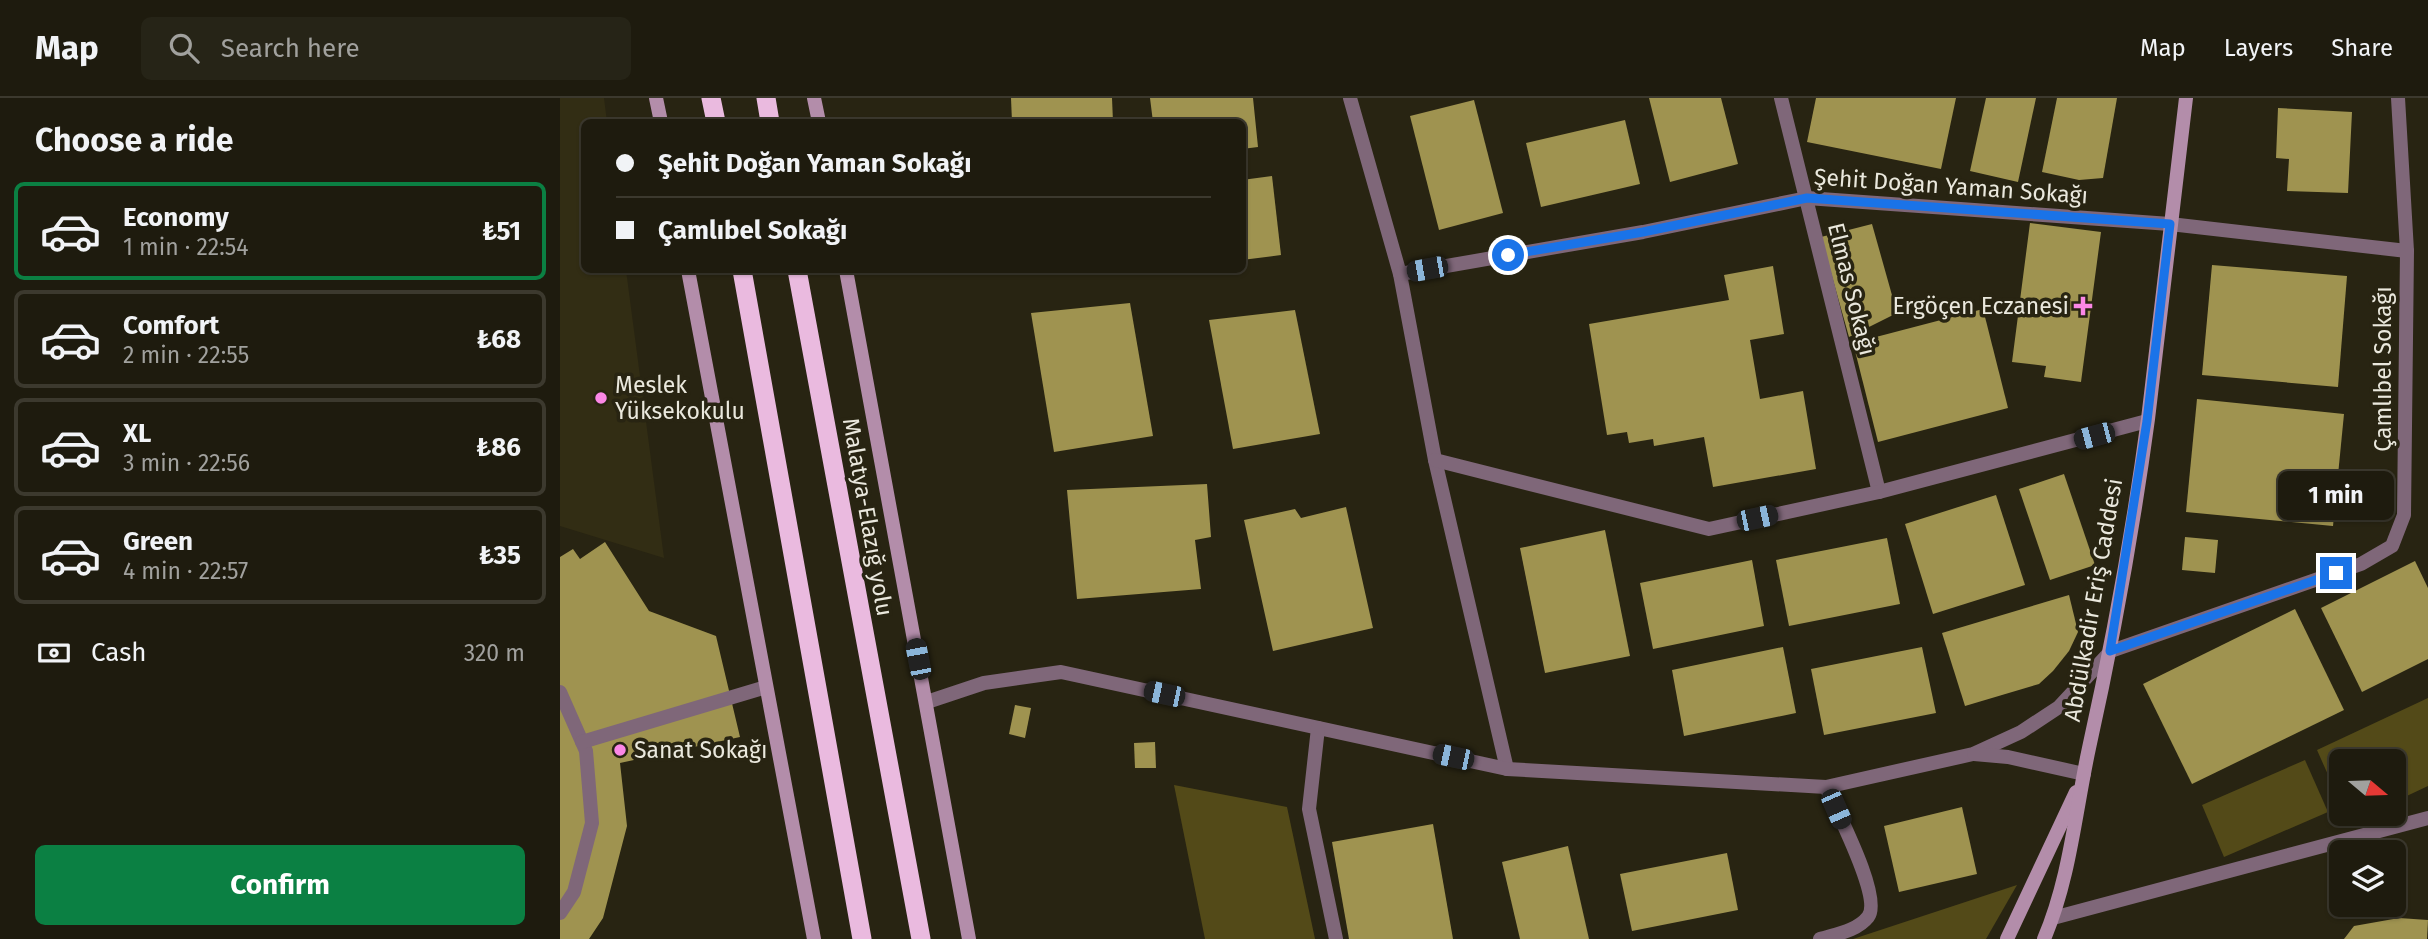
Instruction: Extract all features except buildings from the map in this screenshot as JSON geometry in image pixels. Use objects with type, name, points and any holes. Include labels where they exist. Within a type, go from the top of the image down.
[{"type":"highway","points":[[711,98],[715,119]]},
{"type":"highway","points":[[766,98],[770,119]]},
{"type":"highway","points":[[743,273],[862,939]]},
{"type":"highway","name":"Malatya-Elazığ yolu","points":[[798,273],[921,939]]},
{"type":"main road","points":[[656,98],[660,119]]},
{"type":"main road","points":[[814,98],[818,119]]},
{"type":"main road","name":"Abdülkadir Eriş Caddesi","points":[[2044,939],[2053,918],[2072,849],[2084,774],[2110,651],[2147,421],[2186,98]]},
{"type":"main road","points":[[689,273],[814,939]]},
{"type":"main road","points":[[847,273],[969,939]]},
{"type":"main road","points":[[2007,939],[2084,774]]},
{"type":"street","points":[[1350,98],[1400,274],[1434,460],[1507,769]]},
{"type":"street","name":"Elmas Sokağı","points":[[1781,98],[1879,492]]},
{"type":"street","name":"Çamlıbel Sokağı","points":[[2110,651],[2361,565],[2392,546],[2404,515],[2406,251],[2398,98]]},
{"type":"street","name":"Şehit Doğan Yaman Sokağı","points":[[1400,274],[1643,232],[1807,198],[2170,224],[2406,251]]},
{"type":"street","points":[[1434,460],[1709,529],[1879,492],[2147,421]]},
{"type":"street","points":[[927,702],[984,683],[1061,672],[1507,769],[1826,787],[1973,754],[2021,732],[2059,708],[2110,651]]},
{"type":"street","points":[[582,742],[766,687]]},
{"type":"street","points":[[560,692],[586,751],[592,822],[574,892],[560,913]]},
{"type":"street","points":[[1318,728],[1309,809],[1336,939]]},
{"type":"street","points":[[1973,754],[2008,757],[2084,774]]},
{"type":"street","points":[[1820,939],[1856,928],[1870,916],[1873,901],[1865,875],[1826,787]]},
{"type":"street","points":[[2053,918],[2428,818]]},
{"type":"shaded area","name":"Meslek Yüksekokulu","points":[[560,98],[604,98],[607,119],[581,119],[581,273],[626,273],[664,558],[560,526]]},
{"type":"shaded area","points":[[2428,698],[2428,786],[2406,796],[2406,749],[2329,749],[2329,777],[2317,750]]},
{"type":"shaded area","points":[[2305,760],[2328,812],[2224,857],[2202,805]]},
{"type":"shaded area","points":[[1174,785],[1287,807],[1315,939],[1205,939]]},
{"type":"shaded area","points":[[2017,885],[1986,939],[1853,939]]},
{"type":"place","name":"Ergöçen Eczanesi","points":[[2083,306]]},
{"type":"place","name":"Meslek Yüksekokulu","points":[[601,398]]},
{"type":"place","name":"Sanat Sokağı","points":[[620,750]]},
{"type":"route","points":[[1508,255],[1643,232],[1807,198],[2170,224],[2147,421],[2110,651],[2336,573]]}]
